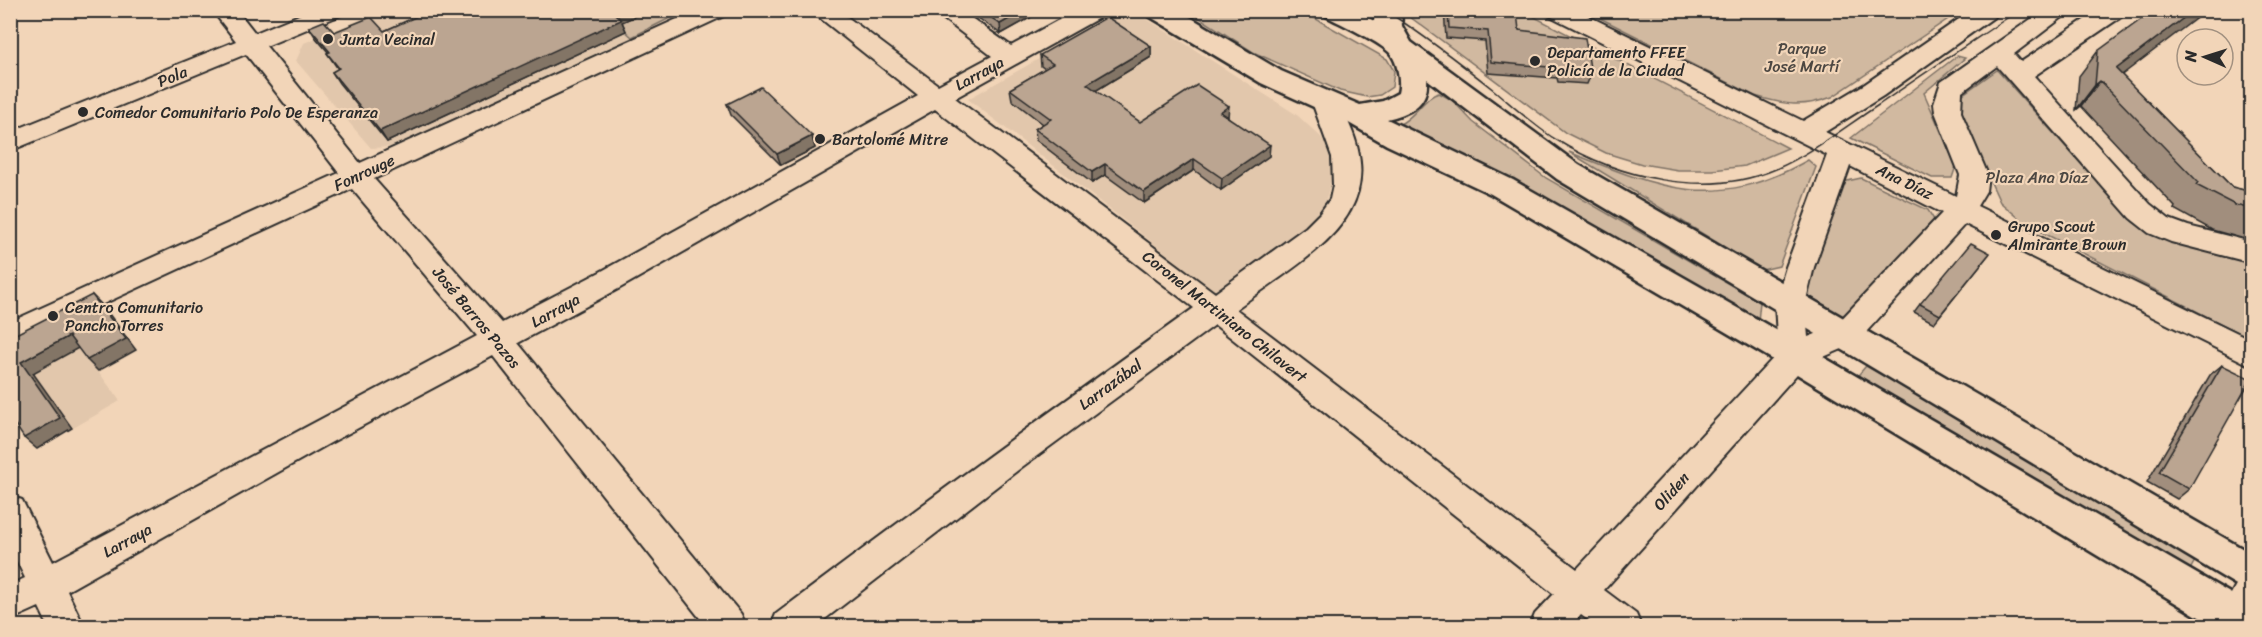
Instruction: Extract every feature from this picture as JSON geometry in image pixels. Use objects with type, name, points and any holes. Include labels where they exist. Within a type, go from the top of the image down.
[{"type":"main road","points":[[1158,10],[1271,77],[1357,115],[1397,138],[1502,187],[2242,615]]},
{"type":"main road","points":[[1335,10],[1400,47],[1459,89],[1523,142],[1568,172],[2252,574]]},
{"type":"main road","points":[[1357,115],[1393,110],[1410,99],[1414,90],[1414,80],[1400,47],[1388,28],[1386,18],[1388,10]]},
{"type":"street","name":"José Barros Pazos","points":[[224,10],[356,176],[499,341],[728,627]]},
{"type":"street","name":"Pola","points":[[10,142],[333,10]]},
{"type":"street","name":"Fonrouge","points":[[10,335],[718,10]]},
{"type":"street","name":"Coronel Martiniano Chilavert","points":[[822,10],[1215,309],[1623,627]]},
{"type":"street","points":[[944,10],[1009,57]]},
{"type":"street","points":[[1041,10],[1066,27]]},
{"type":"street","name":"Larraya","points":[[10,604],[321,433],[499,341],[1096,10]]},
{"type":"street","name":"Ana Díaz","points":[[1556,10],[2252,354]]},
{"type":"street","points":[[1804,132],[1874,90],[1989,10]]},
{"type":"street","points":[[1842,150],[1800,267],[1790,304],[1794,356],[1845,335],[1909,270],[1962,209],[1972,191],[1974,175],[1948,112],[1947,95],[1950,88],[2060,10]]},
{"type":"street","points":[[2018,75],[2116,10]]},
{"type":"street","points":[[1949,38],[1959,50],[1994,56],[2018,75],[2140,211],[2159,226],[2181,235],[2252,253]]},
{"type":"street","name":"Larrazábal","points":[[789,627],[1079,407],[1315,235],[1336,214],[1348,185],[1348,172],[1342,143],[1325,102]]},
{"type":"street","name":"Oliden","points":[[1548,627],[1794,356]]},
{"type":"street","points":[[10,510],[66,627]]},
{"type":"shaded area","points":[[384,11],[603,11],[632,37],[390,147],[371,148],[296,61],[304,43]]},
{"type":"shaded area","points":[[1124,11],[1134,11],[1297,115],[1322,138],[1332,158],[1332,178],[1325,203],[1308,224],[1216,292],[968,99]]},
{"type":"shaded area","points":[[102,304],[136,350],[98,371],[120,401],[37,449],[11,353]]},
{"type":"green space","points":[[603,11],[661,11],[670,18],[632,37]]},
{"type":"green space","points":[[1189,11],[1302,11],[1387,59],[1394,71],[1392,87],[1380,95],[1367,97],[1340,91],[1253,52]]},
{"type":"green space","points":[[1402,11],[1523,11],[1788,148],[1745,166],[1713,170],[1678,170],[1642,164],[1606,153],[1566,133]]},
{"type":"green space","name":"Parque José Martí","points":[[1586,11],[1960,11],[1832,97],[1812,103],[1794,104],[1755,96]]},
{"type":"green space","points":[[1957,56],[1965,58],[1924,93],[1956,166],[1952,178],[1932,178],[1851,138]]},
{"type":"green space","name":"Plaza Ana Díaz","points":[[1997,70],[2133,222],[2154,235],[2251,262],[2251,339],[2026,224],[2000,202],[1956,107],[1959,97]]},
{"type":"green space","points":[[1439,93],[1452,100],[1473,122],[1546,178],[1760,302],[1758,321],[1400,127],[1400,124],[1429,98]]},
{"type":"green space","points":[[1569,152],[1660,185],[1688,189],[1716,190],[1745,186],[1775,176],[1808,160],[1816,167],[1779,266],[1762,270]]},
{"type":"green space","points":[[1861,178],[1928,210],[1936,223],[1851,319],[1836,319],[1804,298],[1802,290],[1843,182]]},
{"type":"green space","points":[[1866,366],[2197,557],[2186,577],[1854,380]]},
{"type":"building","points":[[418,10],[620,10],[614,13],[621,20],[380,131],[332,72],[339,68],[327,53],[330,52],[309,27],[324,21],[334,32],[371,17],[384,31],[422,14]]},
{"type":"building","points":[[981,10],[1025,10],[1000,24]]},
{"type":"building","points":[[1448,10],[1517,13],[1519,30],[1585,38],[1591,74],[1561,72],[1560,68],[1491,62],[1488,31],[1449,28]]},
{"type":"building","points":[[2154,10],[2194,10],[2116,69],[2232,187],[2252,192],[2252,209],[2235,205],[2196,185],[2198,182],[2100,81],[2095,85],[2098,51]]},
{"type":"building","points":[[1107,17],[1151,46],[1087,84],[1140,122],[1197,85],[1229,106],[1220,112],[1270,145],[1222,178],[1194,159],[1144,192],[1105,164],[1092,172],[1035,129],[1051,119],[1010,89],[1053,64],[1040,55]]},
{"type":"building","points":[[761,87],[812,136],[777,154],[727,104]]},
{"type":"building","points":[[1971,243],[1990,253],[1940,315],[1920,304]]},
{"type":"building","points":[[92,295],[126,339],[87,360],[69,336],[21,362],[60,418],[24,438],[10,417],[10,337]]},
{"type":"building","points":[[2222,365],[2251,379],[2189,489],[2159,472]]},
{"type":"tram line","points":[[1385,10],[1454,59],[1531,122],[1579,153],[1634,174],[1692,183],[1749,178],[1790,163],[2019,10]]},
{"type":"place","name":"Junta Vecinal","points":[[328,39]]},
{"type":"place","name":"Departamento FFEE Policía de la Ciudad","points":[[1535,61]]},
{"type":"place","name":"Comedor Comunitario Polo De Esperanza","points":[[83,112]]},
{"type":"place","name":"Bartolomé Mitre","points":[[820,139]]},
{"type":"place","name":"Grupo Scout Almirante Brown","points":[[1996,235]]},
{"type":"place","name":"Centro Comunitario Pancho Torres","points":[[53,316]]}]
